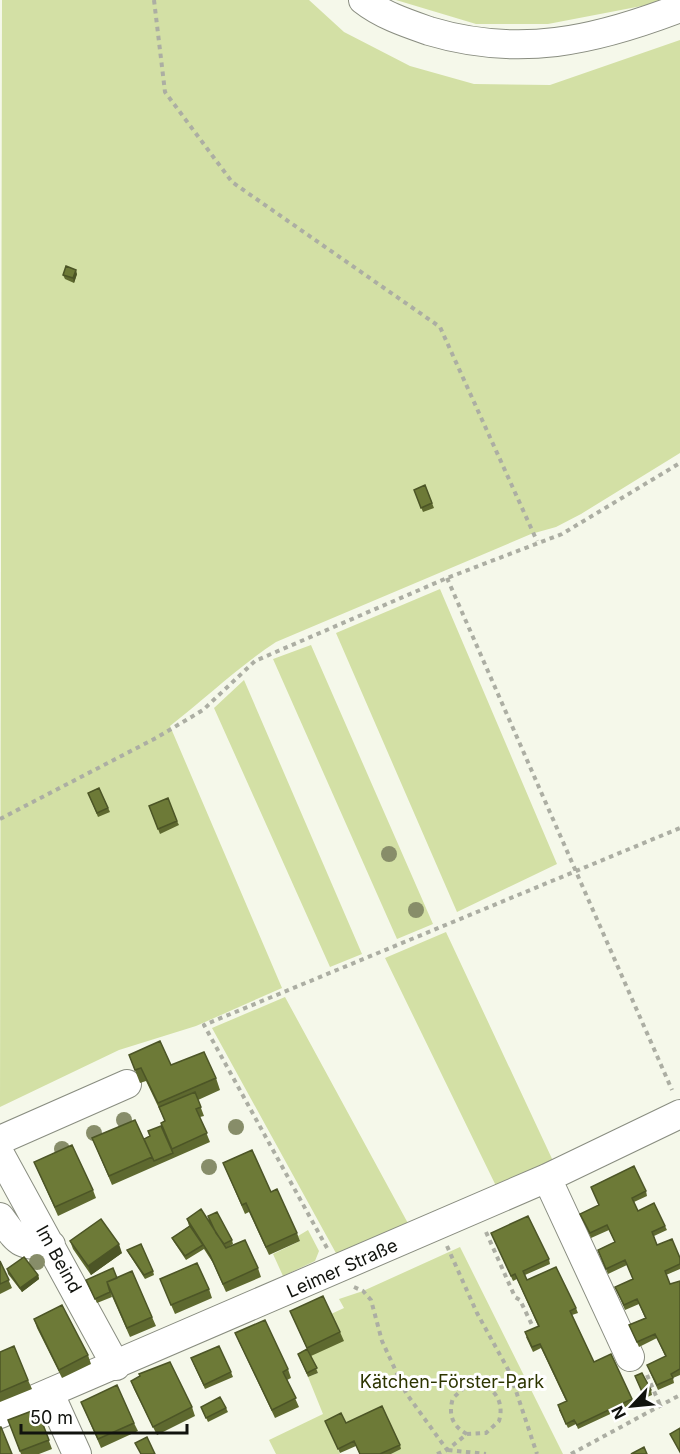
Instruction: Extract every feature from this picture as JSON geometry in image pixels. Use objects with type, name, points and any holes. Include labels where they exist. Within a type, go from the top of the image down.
[{"type":"street","points":[[363,0],[402,22],[457,39],[505,46],[567,42],[647,21],[680,8]]},
{"type":"street","points":[[0,1140],[127,1084]]},
{"type":"street","name":"Leimer Straße","points":[[0,1414],[116,1366],[547,1178],[676,1102]]},
{"type":"street","name":"Im Beind","points":[[0,1154],[116,1366]]},
{"type":"street","points":[[547,1178],[630,1357]]},
{"type":"street","points":[[0,1217],[15,1238],[26,1246],[51,1245]]},
{"type":"street","points":[[51,1394],[77,1454]]},
{"type":"path","points":[[154,0],[165,92],[231,182],[440,327],[537,541]]},
{"type":"path","points":[[0,819],[156,738],[203,710],[255,661],[447,578],[537,541],[562,534],[680,463]]},
{"type":"path","points":[[447,578],[676,1102]]},
{"type":"path","points":[[449,1452],[406,1393],[382,1341],[371,1300],[363,1291],[345,1284],[204,1024],[680,828]]},
{"type":"path","points":[[475,1209],[515,1297],[520,1300],[533,1327]]},
{"type":"path","points":[[437,1226],[477,1313],[510,1373],[537,1454]]},
{"type":"path","points":[[449,1452],[467,1434],[481,1435],[490,1431],[501,1415],[497,1396],[484,1386],[466,1386],[453,1398],[450,1411],[453,1422],[467,1434]]},
{"type":"path","points":[[571,1454],[680,1395]]},
{"type":"path","points":[[436,1454],[449,1452],[486,1454]]},
{"type":"green space","points":[[2,0],[309,0],[344,32],[410,66],[474,84],[550,85],[680,40],[680,453],[556,527],[531,534],[276,642],[235,672],[170,726],[282,988],[196,1026],[119,1050],[0,1107]]},
{"type":"green space","points":[[396,0],[673,0],[548,24],[476,24]]},
{"type":"green space","points":[[440,589],[557,864],[457,912],[336,633]]},
{"type":"green space","points":[[311,645],[433,924],[397,939],[273,659]]},
{"type":"green space","points":[[244,680],[362,954],[330,967],[214,708]]},
{"type":"green space","points":[[446,932],[554,1163],[497,1188],[385,958]]},
{"type":"green space","points":[[285,997],[410,1227],[337,1255],[212,1028]]},
{"type":"green space","points":[[308,1230],[319,1251],[315,1261],[283,1276],[273,1254],[300,1241],[298,1236]]},
{"type":"green space","name":"Kätchen-Förster-Park","points":[[460,1247],[563,1454],[391,1454],[401,1449],[347,1427],[327,1425],[340,1454],[276,1454],[269,1440],[323,1414],[308,1377],[318,1373],[310,1356],[331,1314],[344,1308],[339,1299],[363,1291]]},
{"type":"building","points":[[66,266],[76,270],[73,278],[63,275]]},
{"type":"building","points":[[425,485],[432,503],[421,508],[414,490]]},
{"type":"building","points":[[99,788],[108,808],[97,813],[88,793]]},
{"type":"building","points":[[168,798],[177,821],[158,829],[149,806]]},
{"type":"building","points":[[160,1041],[171,1065],[204,1052],[216,1078],[158,1103],[141,1068],[135,1070],[129,1055]]},
{"type":"building","points":[[195,1092],[201,1107],[196,1109],[207,1133],[172,1149],[161,1123],[165,1121],[159,1107]]},
{"type":"building","points":[[135,1120],[152,1157],[109,1176],[92,1138]]},
{"type":"building","points":[[161,1126],[173,1153],[154,1161],[144,1139],[150,1136],[148,1131]]},
{"type":"building","points":[[72,1145],[93,1190],[55,1207],[34,1162]]},
{"type":"building","points":[[252,1150],[271,1192],[277,1189],[297,1233],[266,1247],[246,1203],[242,1205],[223,1163]]},
{"type":"building","points":[[634,1166],[646,1191],[632,1198],[638,1211],[654,1203],[665,1226],[652,1232],[657,1245],[672,1239],[680,1258],[680,1264],[665,1271],[670,1284],[680,1281],[680,1369],[671,1374],[673,1378],[657,1385],[647,1365],[666,1356],[655,1334],[637,1342],[629,1325],[646,1318],[637,1299],[624,1305],[615,1287],[633,1279],[625,1260],[606,1269],[598,1250],[615,1242],[607,1225],[590,1233],[580,1214],[599,1205],[591,1187]]},
{"type":"building","points":[[201,1209],[226,1248],[245,1240],[258,1268],[223,1284],[210,1255],[187,1219]]},
{"type":"building","points":[[217,1212],[232,1240],[224,1244],[208,1216]]},
{"type":"building","points":[[528,1216],[549,1259],[523,1271],[527,1280],[556,1267],[576,1308],[570,1311],[594,1362],[611,1354],[632,1399],[577,1425],[574,1420],[566,1424],[558,1405],[567,1401],[540,1344],[532,1347],[525,1332],[539,1326],[515,1274],[511,1276],[491,1233]]},
{"type":"building","points":[[101,1219],[119,1244],[88,1266],[70,1241]]},
{"type":"building","points":[[190,1226],[203,1245],[185,1256],[172,1238]]},
{"type":"building","points":[[141,1244],[153,1271],[144,1275],[127,1250]]},
{"type":"building","points":[[24,1257],[38,1275],[20,1288],[7,1269]]},
{"type":"building","points":[[0,1261],[9,1280],[0,1284]]},
{"type":"building","points":[[197,1263],[209,1289],[171,1305],[160,1279]]},
{"type":"building","points":[[113,1268],[117,1278],[107,1282],[110,1292],[95,1299],[86,1280]]},
{"type":"building","points":[[132,1271],[152,1317],[127,1328],[107,1282]]},
{"type":"building","points":[[323,1296],[340,1332],[307,1348],[290,1311]]},
{"type":"building","points":[[62,1305],[88,1355],[59,1370],[34,1319]]},
{"type":"building","points":[[265,1320],[288,1369],[283,1372],[296,1398],[272,1410],[235,1333]]},
{"type":"building","points":[[14,1346],[28,1380],[0,1392],[0,1352]]},
{"type":"building","points":[[219,1346],[231,1372],[204,1385],[191,1358]]},
{"type":"building","points":[[307,1349],[317,1368],[307,1373],[298,1354]]},
{"type":"building","points":[[170,1362],[192,1407],[153,1427],[131,1381],[140,1376],[139,1374]]},
{"type":"building","points":[[642,1373],[651,1390],[643,1394],[635,1376]]},
{"type":"building","points":[[117,1385],[134,1423],[98,1439],[81,1402]]},
{"type":"building","points":[[220,1397],[226,1408],[206,1418],[201,1407]]},
{"type":"building","points":[[382,1406],[400,1445],[380,1454],[360,1454],[354,1441],[338,1449],[325,1421],[341,1413],[346,1423]]},
{"type":"building","points":[[37,1409],[49,1440],[20,1451],[8,1420]]},
{"type":"building","points":[[1,1427],[12,1454],[0,1454]]},
{"type":"building","points":[[680,1428],[680,1452],[670,1434]]},
{"type":"building","points":[[147,1437],[155,1454],[141,1454],[135,1443]]},
{"type":"building","points":[[644,1447],[647,1454],[631,1454]]}]
